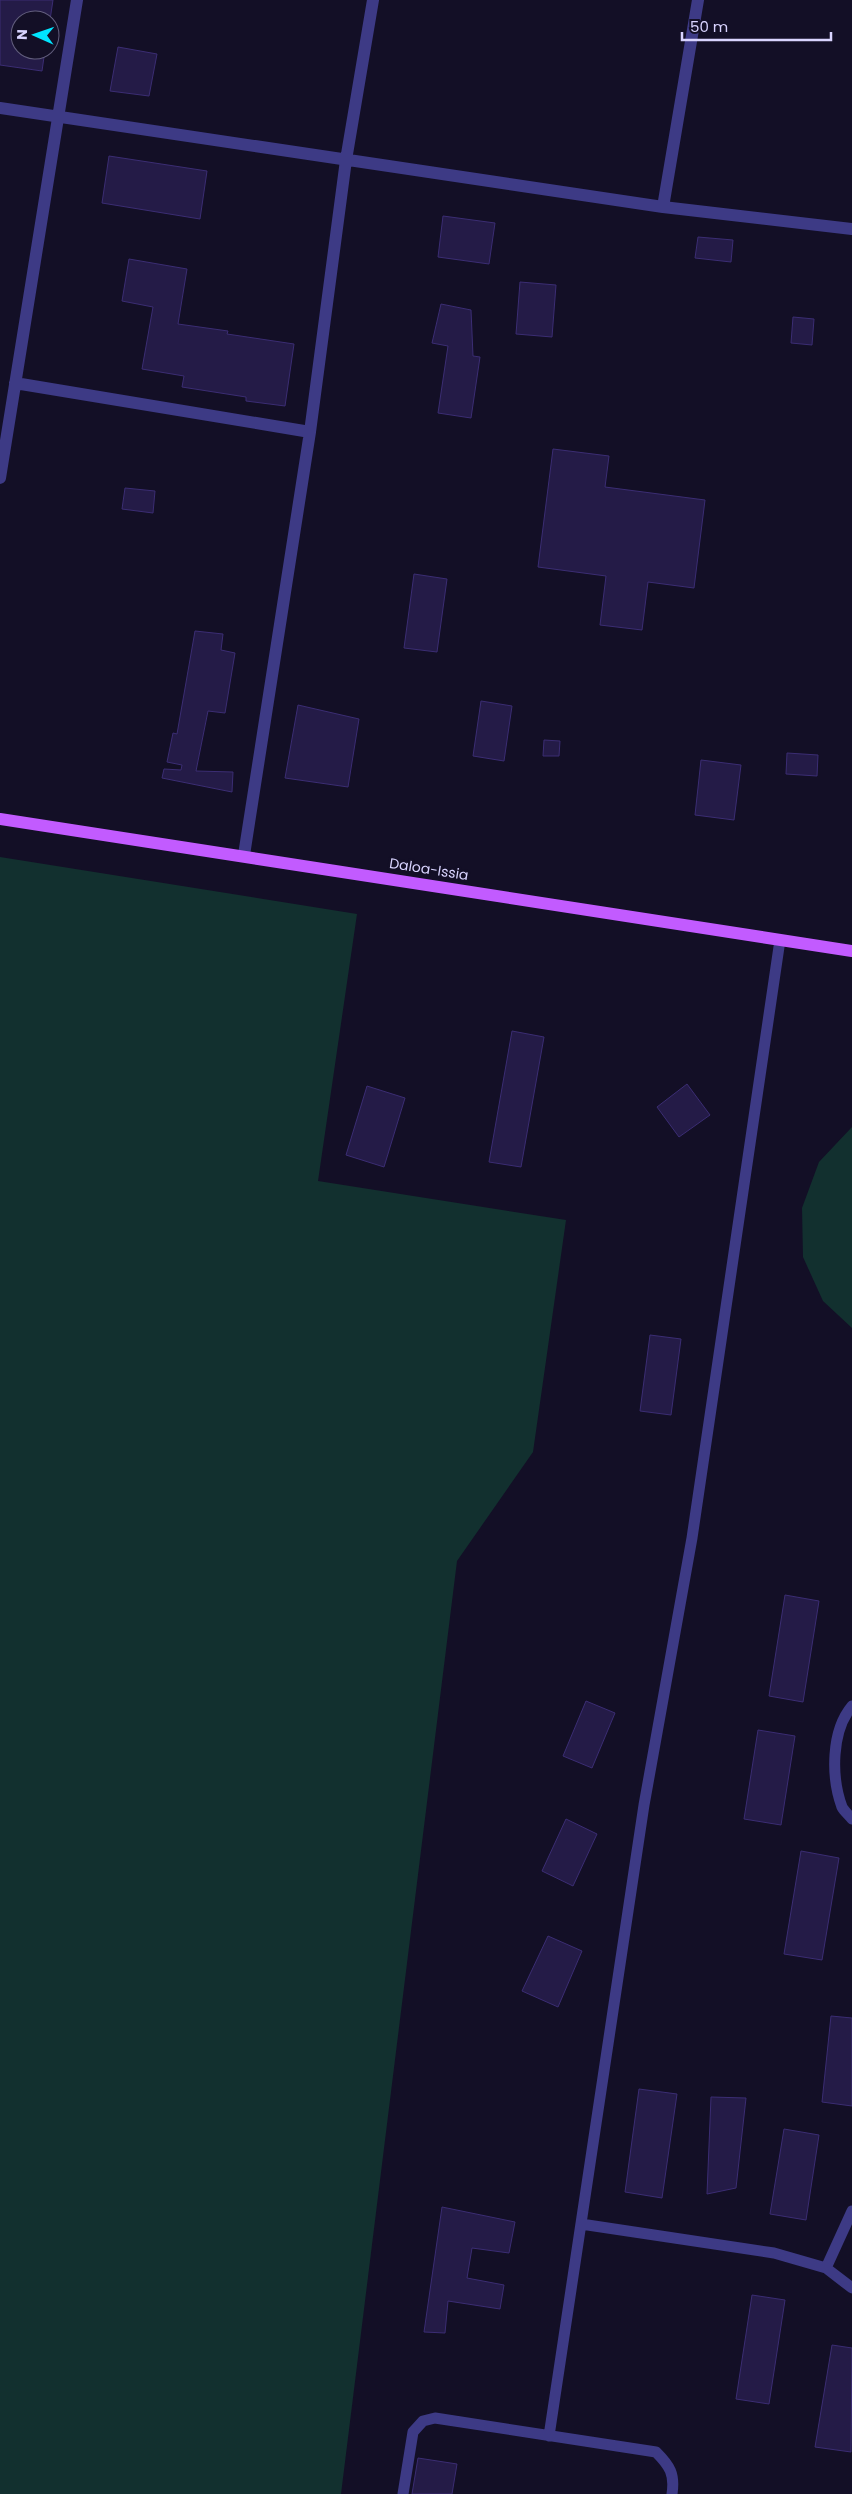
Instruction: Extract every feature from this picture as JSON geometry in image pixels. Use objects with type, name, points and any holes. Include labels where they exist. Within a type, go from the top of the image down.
[{"type":"main road","name":"Daloa-Issia","points":[[0,819],[244,855],[852,951]]},
{"type":"street","points":[[0,478],[77,0]]},
{"type":"street","points":[[244,855],[310,432],[346,160],[373,0]]},
{"type":"street","points":[[663,208],[698,0]]},
{"type":"street","points":[[0,108],[663,208],[852,229]]},
{"type":"street","points":[[15,383],[310,432]]},
{"type":"lane","points":[[548,2436],[644,1805],[692,1538],[780,940]]},
{"type":"lane","points":[[852,1706],[836,1742],[836,1776],[842,1809],[852,1819]]},
{"type":"lane","points":[[826,2268],[852,2211]]},
{"type":"lane","points":[[581,2224],[774,2253],[826,2268],[852,2288]]},
{"type":"lane","points":[[403,2494],[413,2432],[423,2421],[435,2418],[656,2452],[670,2465],[674,2484],[672,2494]]},
{"type":"green space","points":[[0,857],[357,914],[318,1181],[566,1220],[533,1452],[457,1561],[341,2494],[0,2494]]},
{"type":"green space","points":[[852,1127],[852,1328],[823,1301],[803,1257],[802,1208],[819,1162]]},
{"type":"building","points":[[0,0],[53,0],[52,10],[10,10],[10,60],[44,60],[42,71],[0,65]]},
{"type":"building","points":[[118,47],[157,54],[149,96],[110,91]]},
{"type":"building","points":[[109,156],[207,171],[200,219],[102,203]]},
{"type":"building","points":[[443,216],[495,223],[489,264],[438,257]]},
{"type":"building","points":[[698,237],[733,240],[731,262],[695,258]]},
{"type":"building","points":[[129,259],[187,269],[178,324],[228,331],[227,334],[294,344],[285,406],[246,401],[246,397],[182,387],[184,376],[142,369],[153,307],[122,301]]},
{"type":"building","points":[[520,282],[556,285],[552,337],[516,334]]},
{"type":"building","points":[[441,304],[471,310],[473,356],[480,357],[471,418],[438,413],[448,346],[432,343]]},
{"type":"building","points":[[793,317],[814,319],[812,345],[791,343]]},
{"type":"building","points":[[553,449],[609,456],[605,487],[705,500],[694,588],[648,582],[642,630],[600,625],[606,576],[538,567]]},
{"type":"building","points":[[125,488],[155,491],[153,513],[122,509]]},
{"type":"building","points":[[414,574],[447,579],[437,652],[404,648]]},
{"type":"building","points":[[195,631],[223,634],[221,650],[235,653],[225,713],[208,711],[196,771],[233,772],[232,792],[162,778],[164,769],[181,770],[182,765],[167,762],[173,733],[177,734]]},
{"type":"building","points":[[481,701],[512,706],[504,761],[473,756]]},
{"type":"building","points":[[298,705],[359,719],[348,787],[285,778]]},
{"type":"building","points":[[544,740],[560,741],[559,756],[543,756]]},
{"type":"building","points":[[787,753],[818,755],[817,776],[786,774]]},
{"type":"building","points":[[701,760],[741,765],[734,820],[695,815]]},
{"type":"building","points":[[512,1031],[544,1037],[521,1167],[489,1162]]},
{"type":"building","points":[[687,1084],[710,1115],[679,1137],[657,1107]]},
{"type":"building","points":[[367,1086],[405,1098],[384,1167],[346,1155]]},
{"type":"building","points":[[650,1335],[681,1339],[671,1415],[640,1411]]},
{"type":"building","points":[[785,1595],[819,1601],[803,1702],[769,1696]]},
{"type":"building","points":[[586,1701],[615,1713],[592,1768],[563,1756]]},
{"type":"building","points":[[758,1730],[795,1736],[781,1825],[744,1819]]},
{"type":"building","points":[[566,1819],[597,1834],[573,1886],[542,1871]]},
{"type":"building","points":[[801,1851],[839,1858],[822,1960],[784,1954]]},
{"type":"building","points":[[548,1936],[582,1951],[558,2007],[522,1991]]},
{"type":"building","points":[[831,2016],[852,2018],[852,2106],[822,2102]]},
{"type":"building","points":[[639,2089],[677,2094],[662,2198],[625,2192]]},
{"type":"building","points":[[711,2097],[746,2098],[736,2188],[707,2194]]},
{"type":"building","points":[[784,2129],[819,2135],[806,2220],[770,2214]]},
{"type":"building","points":[[442,2207],[515,2222],[509,2253],[472,2248],[467,2278],[504,2285],[500,2309],[448,2301],[445,2333],[424,2332]]},
{"type":"building","points":[[752,2295],[785,2300],[769,2404],[736,2399]]},
{"type":"building","points":[[832,2345],[852,2348],[851,2452],[815,2447]]},
{"type":"building","points":[[418,2458],[457,2464],[452,2494],[412,2494]]}]
